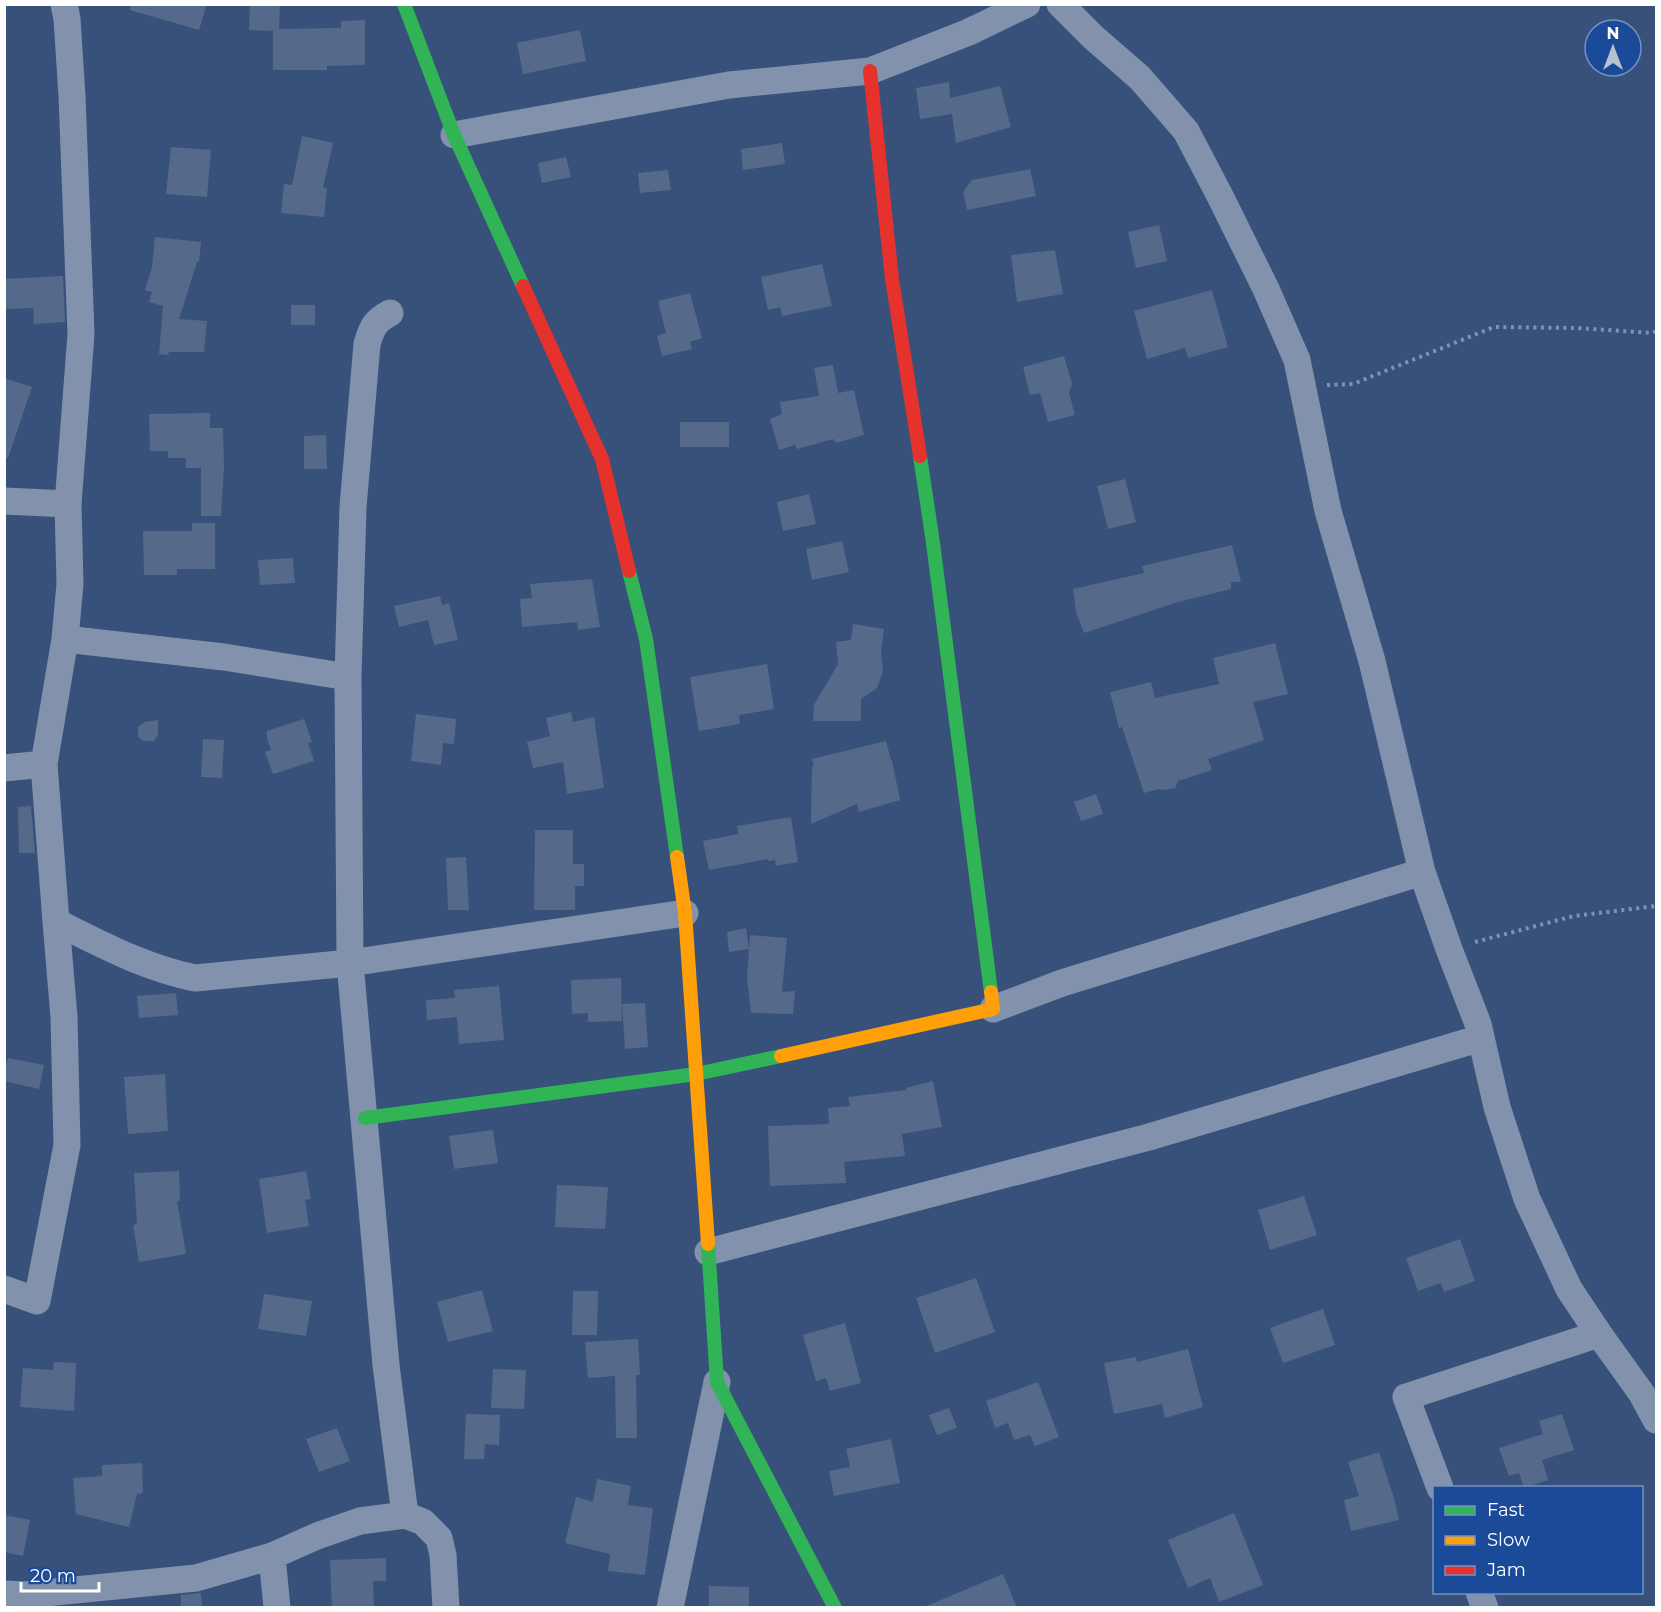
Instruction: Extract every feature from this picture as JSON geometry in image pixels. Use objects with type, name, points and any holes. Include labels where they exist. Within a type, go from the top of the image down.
[{"type":"street","points":[[4,1289],[37,1301],[67,1145],[64,1017],[44,764],[64,639],[70,584],[68,504],[81,334],[72,96],[64,4]]},
{"type":"street","points":[[404,4],[454,135],[602,459],[646,639],[685,913],[717,1382],[670,1608]]},
{"type":"street","points":[[454,135],[729,84],[870,70],[969,32],[1027,4]]},
{"type":"street","points":[[1060,4],[1093,38],[1140,78],[1186,131],[1266,289],[1297,360],[1328,511],[1372,661],[1422,872],[1478,1024],[1497,1107],[1527,1199],[1569,1289],[1642,1394],[1656,1420]]},
{"type":"street","points":[[870,70],[892,279],[933,543],[993,1009]]},
{"type":"street","points":[[390,313],[378,319],[370,330],[366,344],[353,507],[348,677],[350,963],[386,1365],[405,1515]]},
{"type":"street","points":[[4,501],[68,504]]},
{"type":"street","points":[[64,639],[225,657],[348,677]]},
{"type":"street","points":[[4,768],[44,764]]},
{"type":"street","points":[[365,1118],[696,1074],[993,1009],[1062,983],[1422,872]]},
{"type":"street","points":[[56,922],[138,961],[174,974],[195,978],[350,963],[685,913]]},
{"type":"street","points":[[708,1252],[1149,1137],[1481,1038]]},
{"type":"street","points":[[1439,1486],[1406,1397],[1599,1334]]},
{"type":"street","points":[[717,1382],[835,1608]]},
{"type":"street","points":[[4,1594],[25,1595],[196,1578],[272,1556],[317,1536],[360,1521],[405,1515],[423,1522],[438,1538],[443,1555],[446,1608]]},
{"type":"street","points":[[272,1556],[277,1608]]},
{"type":"street","points":[[1479,1594],[1485,1608]]},
{"type":"path","points":[[1303,386],[1353,384],[1494,327],[1576,328],[1653,333],[1656,331]]},
{"type":"path","points":[[1449,949],[1574,916],[1656,906]]},
{"type":"building","points":[[131,4],[207,4],[199,30],[130,10]]},
{"type":"building","points":[[259,4],[280,4],[279,29],[341,28],[341,21],[365,20],[365,65],[327,66],[327,70],[273,70],[273,31],[249,30],[250,6],[259,6]]},
{"type":"building","points":[[580,30],[586,61],[523,74],[517,43]]},
{"type":"building","points":[[949,82],[950,98],[1000,86],[1011,127],[956,143],[952,114],[920,119],[916,88]]},
{"type":"building","points":[[302,136],[333,143],[323,188],[327,188],[324,217],[281,213],[284,184],[292,185]]},
{"type":"building","points":[[782,143],[785,164],[743,170],[741,149]]},
{"type":"building","points":[[171,147],[211,150],[207,197],[166,194]]},
{"type":"building","points":[[566,157],[571,177],[542,183],[538,163]]},
{"type":"building","points":[[1030,169],[1036,196],[967,210],[963,192],[972,180]]},
{"type":"building","points":[[668,170],[671,190],[640,193],[638,173]]},
{"type":"building","points":[[1159,225],[1167,261],[1136,268],[1128,232]]},
{"type":"building","points":[[155,237],[201,242],[199,262],[197,262],[179,319],[207,321],[204,352],[159,354],[163,306],[149,302],[152,292],[145,290],[152,267]]},
{"type":"building","points":[[1055,250],[1063,294],[1017,302],[1011,255]]},
{"type":"building","points":[[822,264],[832,306],[782,316],[780,307],[768,310],[761,277]]},
{"type":"building","points":[[63,276],[65,322],[34,324],[33,308],[4,309],[4,279]]},
{"type":"building","points":[[1212,290],[1228,347],[1188,358],[1185,348],[1147,359],[1134,311]]},
{"type":"building","points":[[690,293],[702,338],[690,342],[692,349],[662,356],[657,336],[666,333],[658,301]]},
{"type":"building","points":[[291,305],[315,305],[315,325],[291,325]]},
{"type":"building","points":[[1064,356],[1072,384],[1069,393],[1075,415],[1048,422],[1040,393],[1030,395],[1023,367]]},
{"type":"building","points":[[833,365],[838,393],[854,390],[864,435],[836,443],[833,439],[797,449],[795,445],[779,450],[770,419],[782,414],[780,402],[819,396],[814,368]]},
{"type":"building","points":[[4,378],[32,387],[8,458],[4,458]]},
{"type":"building","points":[[210,413],[210,428],[223,428],[224,468],[221,516],[201,516],[201,468],[186,468],[186,458],[168,458],[168,451],[150,451],[149,414]]},
{"type":"building","points":[[680,422],[729,422],[729,447],[680,447]]},
{"type":"building","points":[[326,435],[327,469],[304,469],[304,436]]},
{"type":"building","points":[[1125,479],[1136,522],[1108,529],[1097,486]]},
{"type":"building","points":[[809,494],[816,524],[783,531],[777,502]]},
{"type":"building","points":[[192,523],[215,523],[215,569],[177,569],[177,575],[144,575],[143,531],[192,531]]},
{"type":"building","points":[[842,541],[849,572],[812,580],[806,549]]},
{"type":"building","points":[[1232,545],[1241,582],[1231,582],[1231,589],[1178,602],[1084,633],[1076,612],[1073,589],[1144,573],[1142,566]]},
{"type":"building","points":[[293,558],[295,583],[260,585],[258,560]]},
{"type":"building","points":[[592,579],[600,627],[578,630],[577,622],[522,627],[520,599],[532,598],[530,584]]},
{"type":"building","points":[[440,596],[442,605],[449,603],[458,640],[434,645],[428,620],[399,627],[394,606]]},
{"type":"building","points":[[853,624],[884,629],[881,651],[883,671],[877,688],[861,699],[861,721],[813,721],[814,705],[838,664],[836,642],[851,640]]},
{"type":"building","points":[[1275,643],[1288,694],[1253,702],[1264,740],[1208,759],[1212,770],[1178,781],[1175,788],[1144,793],[1122,727],[1119,728],[1110,692],[1151,682],[1155,698],[1219,684],[1213,658]]},
{"type":"building","points":[[767,664],[774,709],[739,715],[740,724],[699,731],[690,677]]},
{"type":"building","points":[[571,712],[573,722],[594,717],[604,788],[567,794],[563,762],[533,768],[527,742],[550,736],[546,718]]},
{"type":"building","points":[[416,714],[456,719],[454,744],[443,743],[441,765],[411,761]]},
{"type":"building","points":[[304,719],[312,742],[308,743],[314,761],[273,774],[265,752],[271,750],[267,731]]},
{"type":"building","points":[[158,720],[158,735],[154,741],[143,741],[138,736],[138,727],[145,722]]},
{"type":"building","points":[[203,739],[224,740],[222,778],[201,777]]},
{"type":"building","points":[[886,741],[900,800],[859,812],[857,804],[811,824],[812,767],[814,767],[812,759]]},
{"type":"building","points":[[1096,794],[1103,814],[1081,821],[1074,802]]},
{"type":"building","points":[[31,806],[35,853],[19,853],[18,807]]},
{"type":"building","points":[[791,817],[798,862],[776,866],[775,860],[768,861],[768,859],[709,870],[703,841],[738,834],[737,826]]},
{"type":"building","points":[[535,830],[573,830],[573,864],[584,864],[584,886],[575,886],[575,910],[534,910]]},
{"type":"building","points":[[466,857],[469,910],[448,910],[446,858]]},
{"type":"building","points":[[746,928],[749,949],[729,952],[727,932]]},
{"type":"building","points":[[750,935],[787,938],[782,992],[795,991],[793,1014],[751,1013],[747,978]]},
{"type":"building","points":[[621,978],[622,1021],[588,1022],[588,1013],[572,1014],[571,980]]},
{"type":"building","points":[[499,986],[504,1040],[459,1044],[457,1017],[427,1020],[426,1000],[455,998],[454,990]]},
{"type":"building","points":[[176,993],[178,1015],[139,1018],[137,996]]},
{"type":"building","points":[[645,1003],[648,1047],[625,1049],[622,1004]]},
{"type":"building","points":[[8,1058],[44,1065],[39,1089],[4,1081]]},
{"type":"building","points":[[165,1074],[168,1131],[128,1134],[124,1077]]},
{"type":"building","points":[[933,1081],[942,1127],[902,1134],[905,1156],[844,1162],[846,1183],[770,1186],[768,1126],[829,1124],[828,1108],[850,1106],[848,1097],[906,1090],[906,1088]]},
{"type":"building","points":[[493,1130],[498,1163],[454,1169],[449,1136]]},
{"type":"building","points":[[179,1171],[180,1201],[177,1201],[186,1254],[139,1262],[133,1225],[137,1224],[134,1173]]},
{"type":"building","points":[[306,1171],[311,1199],[305,1200],[309,1226],[267,1233],[259,1179]]},
{"type":"building","points":[[557,1185],[608,1187],[605,1229],[555,1227]]},
{"type":"building","points":[[1304,1196],[1317,1235],[1270,1250],[1258,1210]]},
{"type":"building","points":[[1460,1239],[1475,1281],[1444,1292],[1441,1283],[1418,1291],[1406,1258]]},
{"type":"building","points":[[976,1278],[995,1332],[935,1353],[916,1298]]},
{"type":"building","points":[[482,1290],[493,1331],[448,1342],[437,1302]]},
{"type":"building","points":[[573,1291],[598,1291],[597,1335],[572,1335]]},
{"type":"building","points":[[264,1294],[312,1301],[306,1336],[258,1329]]},
{"type":"building","points":[[1323,1309],[1335,1345],[1283,1363],[1270,1328]]},
{"type":"building","points":[[845,1323],[861,1383],[830,1391],[826,1378],[816,1381],[803,1335]]},
{"type":"building","points":[[638,1339],[640,1375],[636,1375],[637,1438],[616,1438],[615,1376],[588,1378],[585,1342]]},
{"type":"building","points":[[1188,1349],[1203,1407],[1165,1418],[1162,1404],[1114,1414],[1104,1363],[1136,1357],[1137,1362]]},
{"type":"building","points":[[54,1362],[76,1363],[74,1411],[20,1407],[23,1368],[53,1370]]},
{"type":"building","points":[[493,1369],[526,1370],[524,1409],[491,1408]]},
{"type":"building","points":[[1038,1382],[1059,1437],[1035,1446],[1030,1435],[1014,1440],[1008,1423],[995,1428],[986,1401]]},
{"type":"building","points":[[949,1408],[957,1428],[937,1435],[929,1415]]},
{"type":"building","points":[[466,1414],[500,1415],[499,1445],[485,1444],[484,1459],[464,1459]]},
{"type":"building","points":[[1562,1414],[1574,1450],[1542,1460],[1548,1480],[1523,1486],[1519,1473],[1509,1476],[1499,1448],[1543,1434],[1539,1421]]},
{"type":"building","points":[[337,1428],[350,1461],[319,1472],[306,1439]]},
{"type":"building","points":[[891,1439],[900,1483],[834,1496],[829,1471],[850,1467],[846,1449]]},
{"type":"building","points":[[1379,1452],[1399,1520],[1351,1531],[1344,1500],[1359,1496],[1348,1462]]},
{"type":"building","points":[[142,1463],[143,1493],[137,1494],[129,1527],[76,1514],[73,1478],[102,1476],[102,1465]]},
{"type":"building","points":[[597,1479],[631,1486],[628,1505],[653,1508],[645,1575],[608,1571],[610,1554],[565,1543],[576,1497],[593,1502]]},
{"type":"building","points":[[1234,1513],[1263,1585],[1219,1602],[1210,1578],[1188,1588],[1168,1540]]},
{"type":"building","points":[[4,1515],[30,1520],[23,1556],[4,1552]]},
{"type":"building","points":[[386,1558],[386,1581],[373,1581],[374,1608],[332,1608],[330,1560]]},
{"type":"building","points":[[1003,1574],[1017,1608],[924,1608],[924,1607]]},
{"type":"building","points":[[709,1586],[749,1587],[749,1608],[709,1608]]},
{"type":"building","points":[[201,1593],[202,1608],[181,1608],[181,1595]]},
{"type":"traffic: fast","points":[[404,4],[454,135],[523,286]]},
{"type":"traffic: fast","points":[[920,456],[991,992]]},
{"type":"traffic: fast","points":[[629,571],[646,639],[677,857]]},
{"type":"traffic: fast","points":[[365,1118],[696,1074],[781,1056]]},
{"type":"traffic: fast","points":[[708,1244],[717,1382],[835,1608]]},
{"type":"traffic: slow","points":[[677,857],[685,913],[708,1244]]},
{"type":"traffic: slow","points":[[781,1056],[993,1009],[991,992]]},
{"type":"traffic: jam","points":[[870,71],[892,279],[920,456]]},
{"type":"traffic: jam","points":[[523,286],[602,459],[629,571]]}]
